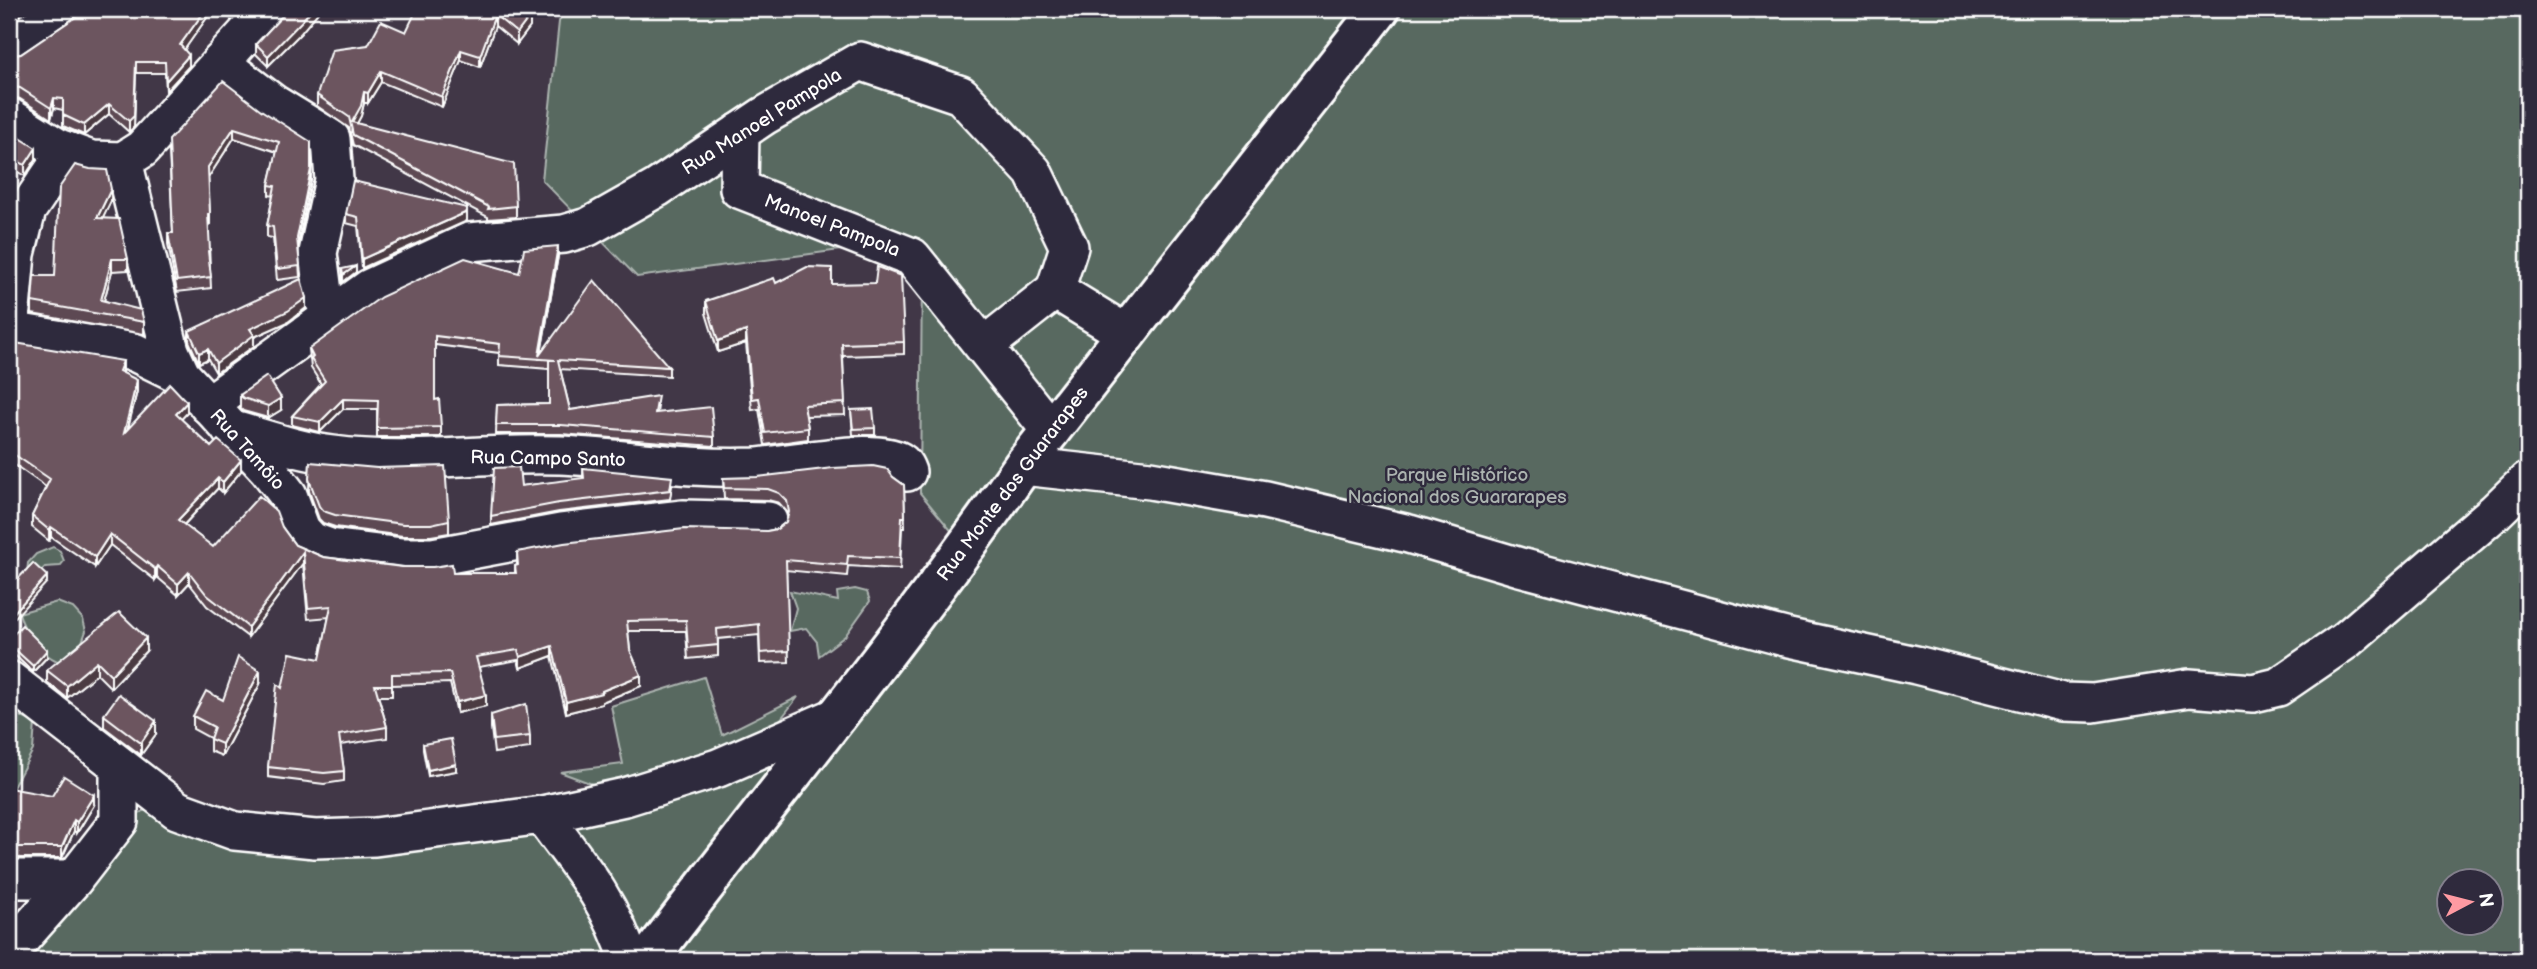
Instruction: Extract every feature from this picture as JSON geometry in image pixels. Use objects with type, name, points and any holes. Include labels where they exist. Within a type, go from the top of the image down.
[{"type":"main road","name":"Rua Monte dos Guararapes","points":[[648,960],[971,541],[1023,466],[1380,9]]},
{"type":"street","points":[[9,47],[65,9]]},
{"type":"street","points":[[9,117],[67,151],[90,160],[123,161],[142,149],[269,9]]},
{"type":"street","points":[[230,52],[274,104],[331,139],[334,180],[318,253],[324,300],[337,312]]},
{"type":"street","name":"Rua Manoel Pampola","points":[[218,417],[337,312],[370,288],[469,242],[564,234],[588,227],[657,188],[740,132],[860,61],[961,95],[1033,172],[1069,247],[1055,290]]},
{"type":"street","name":"Manoel Pampola","points":[[740,132],[739,189],[912,257],[1051,430]]},
{"type":"street","points":[[67,151],[27,210],[16,254],[9,331],[134,352],[181,375]]},
{"type":"street","name":"Rua Tamôio","points":[[123,161],[170,351],[181,375],[268,469],[288,495],[301,530],[312,541],[330,548],[402,557],[433,557],[561,533],[683,519],[768,521]]},
{"type":"street","points":[[984,346],[1055,290],[1127,334]]},
{"type":"street","name":"Rua Campo Santo","points":[[218,417],[329,455],[419,460],[559,455],[708,468],[757,467],[853,455],[891,458],[901,462],[907,472]]},
{"type":"street","points":[[1023,466],[1150,480],[1265,500],[1409,534],[1520,567],[1785,637],[1916,665],[2063,702],[2093,703],[2189,688],[2253,692],[2278,687],[2345,641],[2495,512],[2528,480]]},
{"type":"street","points":[[9,680],[177,810],[224,828],[262,835],[315,839],[375,837],[542,815],[625,797],[696,775],[838,716]]},
{"type":"street","points":[[9,952],[74,879],[119,821],[119,766]]},
{"type":"street","points":[[542,815],[608,906],[629,960]]},
{"type":"street","points":[[9,879],[74,879]]},
{"type":"green space","name":"Parque Histórico Nacional dos Guararapes","points":[[563,9],[2528,9],[2528,960],[9,960],[119,821],[176,798],[246,817],[328,826],[603,788],[560,772],[623,764],[611,706],[704,677],[722,735],[798,697],[754,753],[839,716],[963,545],[920,493],[922,272],[840,250],[637,277],[542,180],[559,22]]},
{"type":"green space","points":[[53,547],[60,551],[64,561],[60,566],[45,567],[39,573],[27,573],[28,563],[36,554]]},
{"type":"green space","points":[[855,589],[867,592],[870,601],[845,636],[819,656],[817,642],[806,628],[790,631],[796,608],[790,591],[838,601],[837,592]]},
{"type":"green space","points":[[57,602],[73,608],[83,619],[86,631],[79,650],[59,662],[33,642],[19,613]]},
{"type":"green space","points":[[9,707],[15,714],[35,723],[33,750],[9,795]]},
{"type":"building","points":[[83,9],[206,9],[180,45],[189,55],[166,81],[165,62],[136,62],[134,116],[129,121],[109,104],[84,125],[63,115],[63,99],[54,98],[51,108],[20,88],[9,86],[9,56],[21,54],[77,16]]},
{"type":"building","points":[[287,9],[312,9],[268,56],[256,44]]},
{"type":"building","points":[[417,9],[520,9],[530,16],[517,33],[495,15],[480,56],[461,50],[442,97],[381,71],[368,93],[364,92],[361,106],[352,122],[514,164],[516,206],[488,209],[489,207],[353,135],[349,117],[317,95],[332,50],[368,45],[381,21],[406,32]]},
{"type":"building","points":[[223,81],[261,110],[311,142],[311,169],[297,238],[300,266],[277,269],[273,227],[267,226],[275,186],[269,185],[279,142],[234,128],[208,167],[208,251],[211,277],[177,281],[168,233],[173,233],[169,140]]},
{"type":"building","points":[[9,131],[36,148],[25,165],[9,157]]},
{"type":"building","points":[[75,165],[107,170],[111,189],[97,218],[119,219],[128,259],[112,259],[101,300],[141,310],[144,322],[32,302],[34,276],[55,276],[59,188]]},
{"type":"building","points":[[353,181],[467,208],[467,212],[362,259],[358,217],[346,214]]},
{"type":"building","points":[[558,246],[539,356],[594,280],[669,367],[558,360],[570,410],[658,396],[655,413],[711,407],[714,437],[561,425],[496,425],[497,405],[549,404],[549,360],[555,360],[499,356],[500,344],[435,336],[435,400],[439,399],[441,427],[377,428],[378,400],[343,399],[320,422],[292,416],[325,381],[311,359],[313,357],[309,349],[381,297],[465,258],[519,273],[524,249]]},
{"type":"building","points":[[356,266],[343,275],[342,269]]},
{"type":"building","points":[[807,267],[832,268],[832,284],[875,283],[877,267],[901,276],[904,342],[842,344],[845,403],[804,405],[808,428],[765,433],[759,398],[752,399],[746,331],[718,341],[706,301],[774,278],[776,283]]},
{"type":"building","points":[[301,279],[306,298],[288,311],[250,329],[254,335],[216,363],[208,349],[199,353],[189,331]]},
{"type":"building","points":[[9,342],[123,361],[119,371],[137,380],[124,433],[170,384],[187,402],[176,414],[211,447],[218,440],[241,460],[223,482],[218,478],[178,520],[213,547],[259,496],[276,511],[282,527],[295,545],[323,557],[402,567],[452,564],[453,573],[516,573],[517,552],[564,543],[684,529],[777,529],[786,522],[789,512],[787,501],[779,493],[768,489],[724,488],[723,478],[873,466],[887,469],[904,485],[905,517],[902,517],[900,558],[848,556],[847,565],[786,560],[789,651],[760,653],[759,624],[717,629],[718,645],[688,648],[686,620],[627,621],[630,650],[641,675],[602,693],[566,702],[552,646],[520,657],[518,650],[476,657],[486,695],[457,702],[450,673],[392,674],[392,685],[375,685],[387,727],[339,735],[344,771],[324,773],[268,767],[277,684],[282,688],[290,653],[320,659],[331,606],[308,608],[303,552],[248,627],[207,595],[189,572],[178,584],[110,534],[95,557],[51,527],[49,530],[32,516],[50,479],[12,453],[9,462]]},
{"type":"building","points":[[267,376],[281,398],[268,406],[240,395]]},
{"type":"building","points":[[873,409],[875,428],[853,429],[851,410]]},
{"type":"building","points":[[310,462],[377,468],[445,466],[449,520],[431,524],[403,524],[323,511],[309,479]]},
{"type":"building","points":[[519,467],[521,486],[584,478],[583,468],[672,477],[670,490],[559,503],[491,516],[494,468]]},
{"type":"building","points":[[33,563],[47,576],[9,618],[9,588]]},
{"type":"building","points":[[119,612],[146,638],[111,675],[97,661],[67,686],[47,670]]},
{"type":"building","points":[[22,625],[47,650],[33,666],[9,644],[9,639]]},
{"type":"building","points":[[238,657],[260,671],[222,744],[210,739],[214,727],[193,716],[206,691],[223,700]]},
{"type":"building","points":[[119,694],[156,721],[141,743],[104,715]]},
{"type":"building","points":[[526,704],[530,736],[494,740],[491,715]]},
{"type":"building","points":[[451,739],[456,764],[428,770],[423,744]]},
{"type":"building","points":[[64,776],[94,795],[77,822],[74,820],[62,847],[9,847],[9,788],[52,796]]}]
